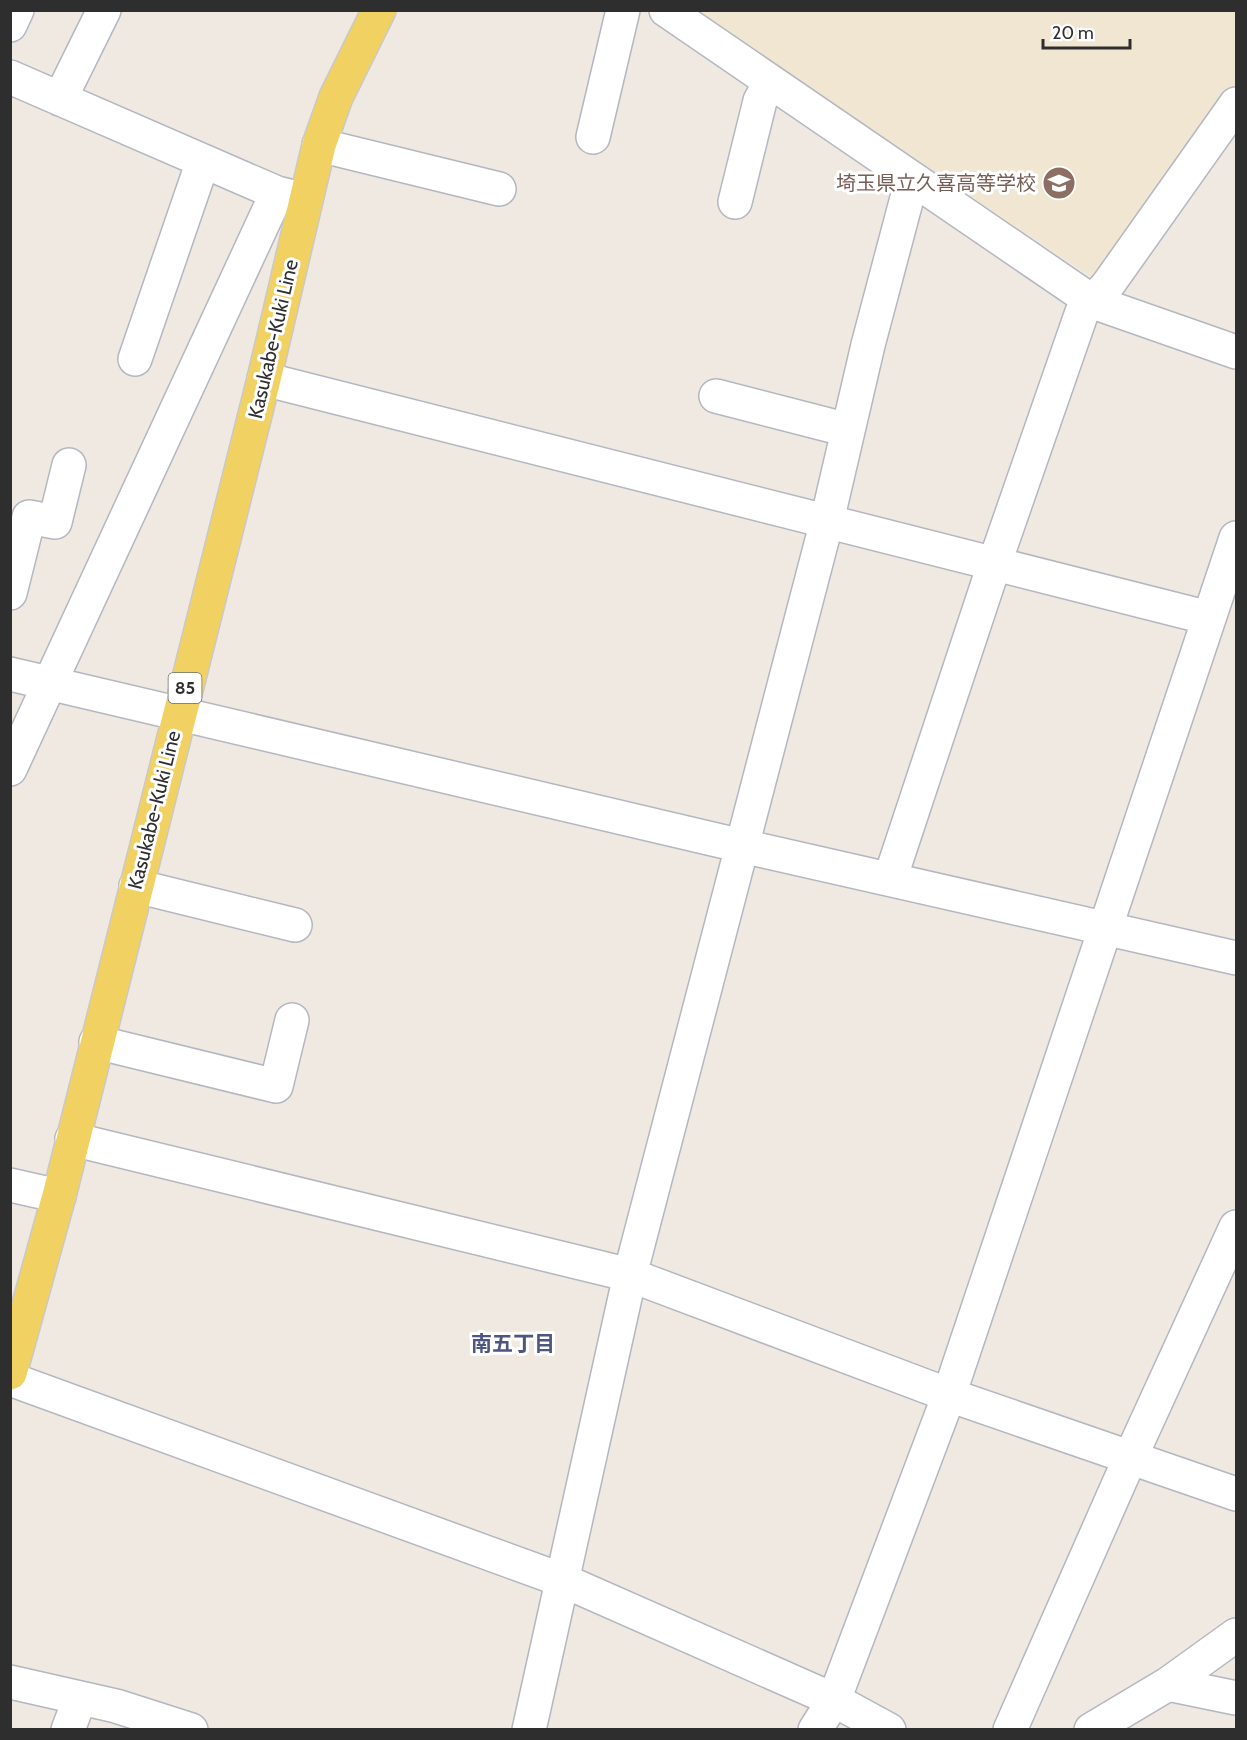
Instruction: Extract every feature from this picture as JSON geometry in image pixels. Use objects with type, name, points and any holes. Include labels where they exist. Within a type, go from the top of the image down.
[{"type":"main road","name":"Kasukabe-Kuki Line","points":[[10,1373],[58,1196],[264,379],[292,196],[319,145],[336,97],[379,10]]},
{"type":"street","points":[[10,25],[17,10]]},
{"type":"street","points":[[60,99],[104,10]]},
{"type":"street","points":[[593,137],[623,10]]},
{"type":"street","points":[[666,10],[1093,302],[1236,352]]},
{"type":"street","points":[[10,77],[203,161],[292,196],[10,769]]},
{"type":"street","points":[[735,202],[760,101],[770,82]]},
{"type":"street","points":[[890,879],[994,565],[1082,312],[1107,286],[1236,104]]},
{"type":"street","points":[[319,145],[499,189]]},
{"type":"street","points":[[135,359],[203,161]]},
{"type":"street","points":[[530,1730],[630,1275],[827,520],[912,179]]},
{"type":"street","points":[[264,379],[827,520],[994,565],[1220,609]]},
{"type":"street","points":[[716,396],[848,430]]},
{"type":"street","points":[[10,593],[29,517],[55,522],[69,465]]},
{"type":"street","points":[[815,1730],[834,1700],[949,1395],[1104,930],[1220,609],[1236,538]]},
{"type":"street","points":[[10,674],[1104,930],[1236,958]]},
{"type":"street","points":[[135,886],[295,926]]},
{"type":"street","points":[[96,1042],[276,1086],[292,1020]]},
{"type":"street","points":[[72,1139],[630,1275],[949,1395],[1236,1494]]},
{"type":"street","points":[[10,1185],[58,1196]]},
{"type":"street","points":[[1010,1730],[1131,1456],[1236,1227]]},
{"type":"street","points":[[10,1379],[562,1580],[834,1700],[890,1730]]},
{"type":"street","points":[[1091,1730],[1168,1684],[1236,1635]]},
{"type":"street","points":[[10,1682],[81,1698],[115,1718],[191,1730]]},
{"type":"street","points":[[1168,1684],[1236,1698]]},
{"type":"street","points":[[68,1730],[81,1698]]},
{"type":"shaded area","name":"埼玉県立久喜高等学校","points":[[693,11],[1236,11],[1236,85],[1098,281]]},
{"type":"place","name":"埼玉県立久喜高等学校","points":[[1059,183]]},
{"type":"district","name":"南五丁目","points":[[513,1343]]}]
